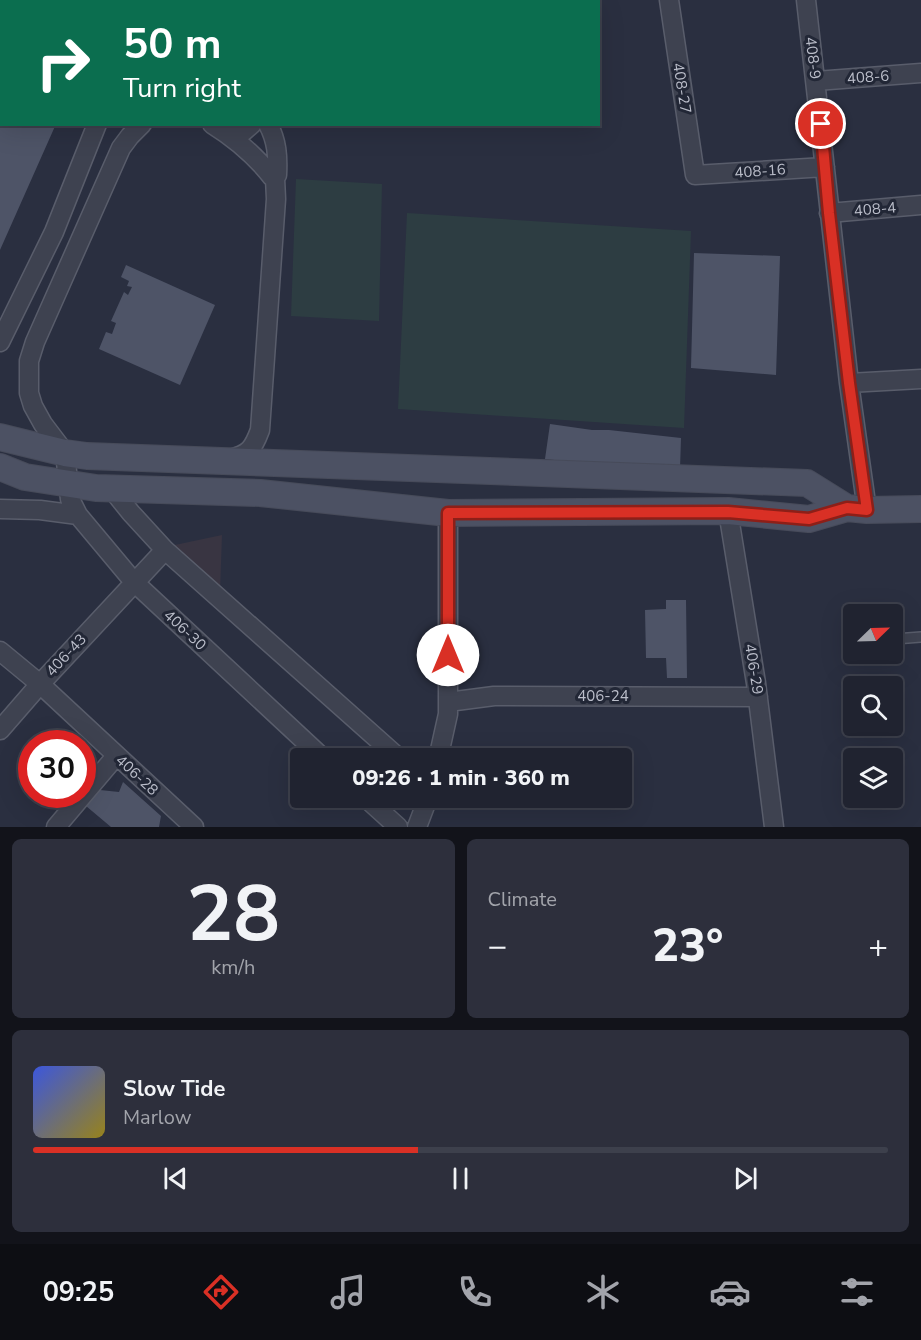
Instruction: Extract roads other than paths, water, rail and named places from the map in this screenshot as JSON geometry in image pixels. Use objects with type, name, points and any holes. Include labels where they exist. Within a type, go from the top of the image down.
[{"type":"street","name":"408-27","points":[[669,0],[695,176]]},
{"type":"street","name":"408-9","points":[[806,0],[849,383],[857,509]]},
{"type":"street","name":"408-6","points":[[816,81],[921,73]]},
{"type":"street","points":[[0,342],[54,232],[96,126]]},
{"type":"street","points":[[65,453],[43,424],[33,406],[29,393],[29,361],[35,342],[121,148],[140,126]]},
{"type":"street","points":[[215,126],[244,146],[275,178]]},
{"type":"street","points":[[230,135],[244,131],[250,126]]},
{"type":"street","points":[[226,460],[243,456],[252,448],[260,430],[277,175],[277,148],[269,126]]},
{"type":"street","name":"408-16","points":[[695,176],[825,167]]},
{"type":"street","name":"408-4","points":[[829,213],[921,205]]},
{"type":"street","points":[[31,280],[57,292]]},
{"type":"street","points":[[849,383],[921,379]]},
{"type":"street","points":[[260,430],[265,447],[273,457],[283,463]]},
{"type":"street","points":[[0,437],[87,456],[807,483],[857,509]]},
{"type":"street","name":"406-30","points":[[65,453],[70,499],[78,515],[134,582],[312,748]]},
{"type":"street","points":[[0,467],[25,477],[68,484],[111,488],[260,493],[448,513],[728,512],[809,519],[857,509],[921,509]]},
{"type":"street","points":[[111,488],[165,550],[388,748]]},
{"type":"street","points":[[0,509],[40,510],[78,515]]},
{"type":"street","name":"406-29","points":[[728,512],[758,697],[774,827]]},
{"type":"street","points":[[440,748],[448,714],[448,513]]},
{"type":"street","name":"406-43","points":[[0,730],[165,550]]},
{"type":"street","name":"406-28","points":[[0,651],[40,684],[194,827]]},
{"type":"street","name":"406-24","points":[[448,702],[494,696],[758,697]]},
{"type":"street","points":[[56,827],[116,756]]},
{"type":"street","points":[[377,808],[398,827]]},
{"type":"street","points":[[417,827],[424,808]]},
{"type":"lane","points":[[903,638],[921,637]]}]
